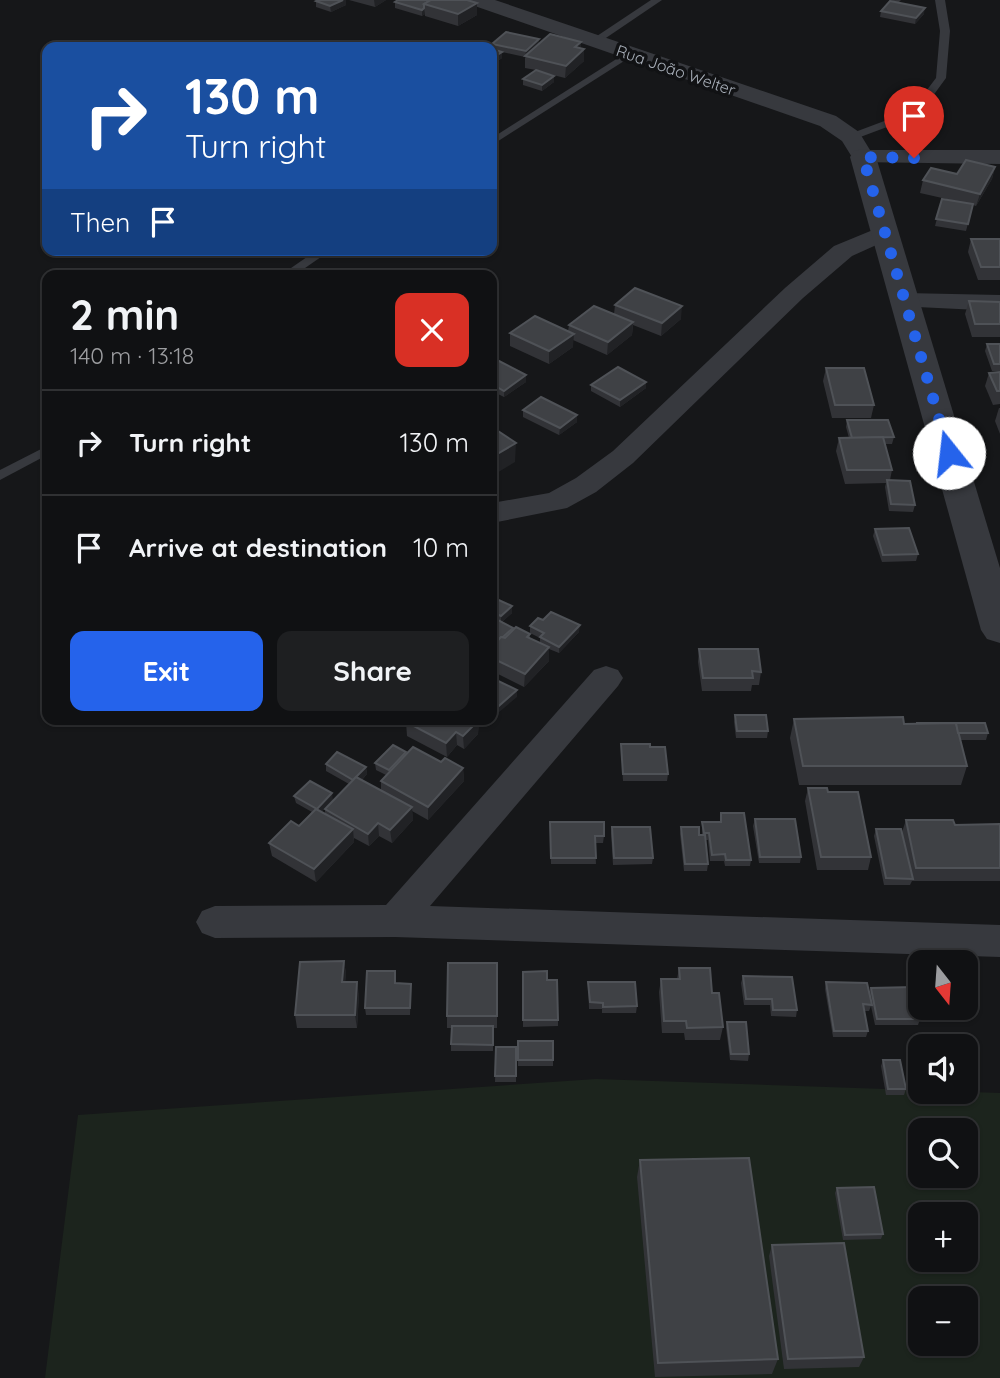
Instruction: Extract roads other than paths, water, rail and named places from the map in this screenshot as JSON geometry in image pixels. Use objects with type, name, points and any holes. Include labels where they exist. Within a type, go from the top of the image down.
[{"type":"street","name":"Rua João Welter","points":[[476,0],[828,121],[857,147]]},
{"type":"street","points":[[1000,158],[857,147],[885,232],[1000,631]]},
{"type":"street","points":[[497,512],[557,501],[586,485],[623,457],[794,293],[843,251],[885,232]]},
{"type":"street","points":[[905,301],[1000,303]]},
{"type":"street","points":[[395,920],[606,678]]},
{"type":"street","points":[[215,922],[395,920],[1000,941]]},
{"type":"lane","points":[[594,42],[657,0]]},
{"type":"lane","points":[[857,147],[915,113],[941,78],[945,31],[940,0]]},
{"type":"lane","points":[[497,139],[629,54]]},
{"type":"lane","points":[[294,270],[315,256]]},
{"type":"lane","points":[[0,476],[42,453]]}]
